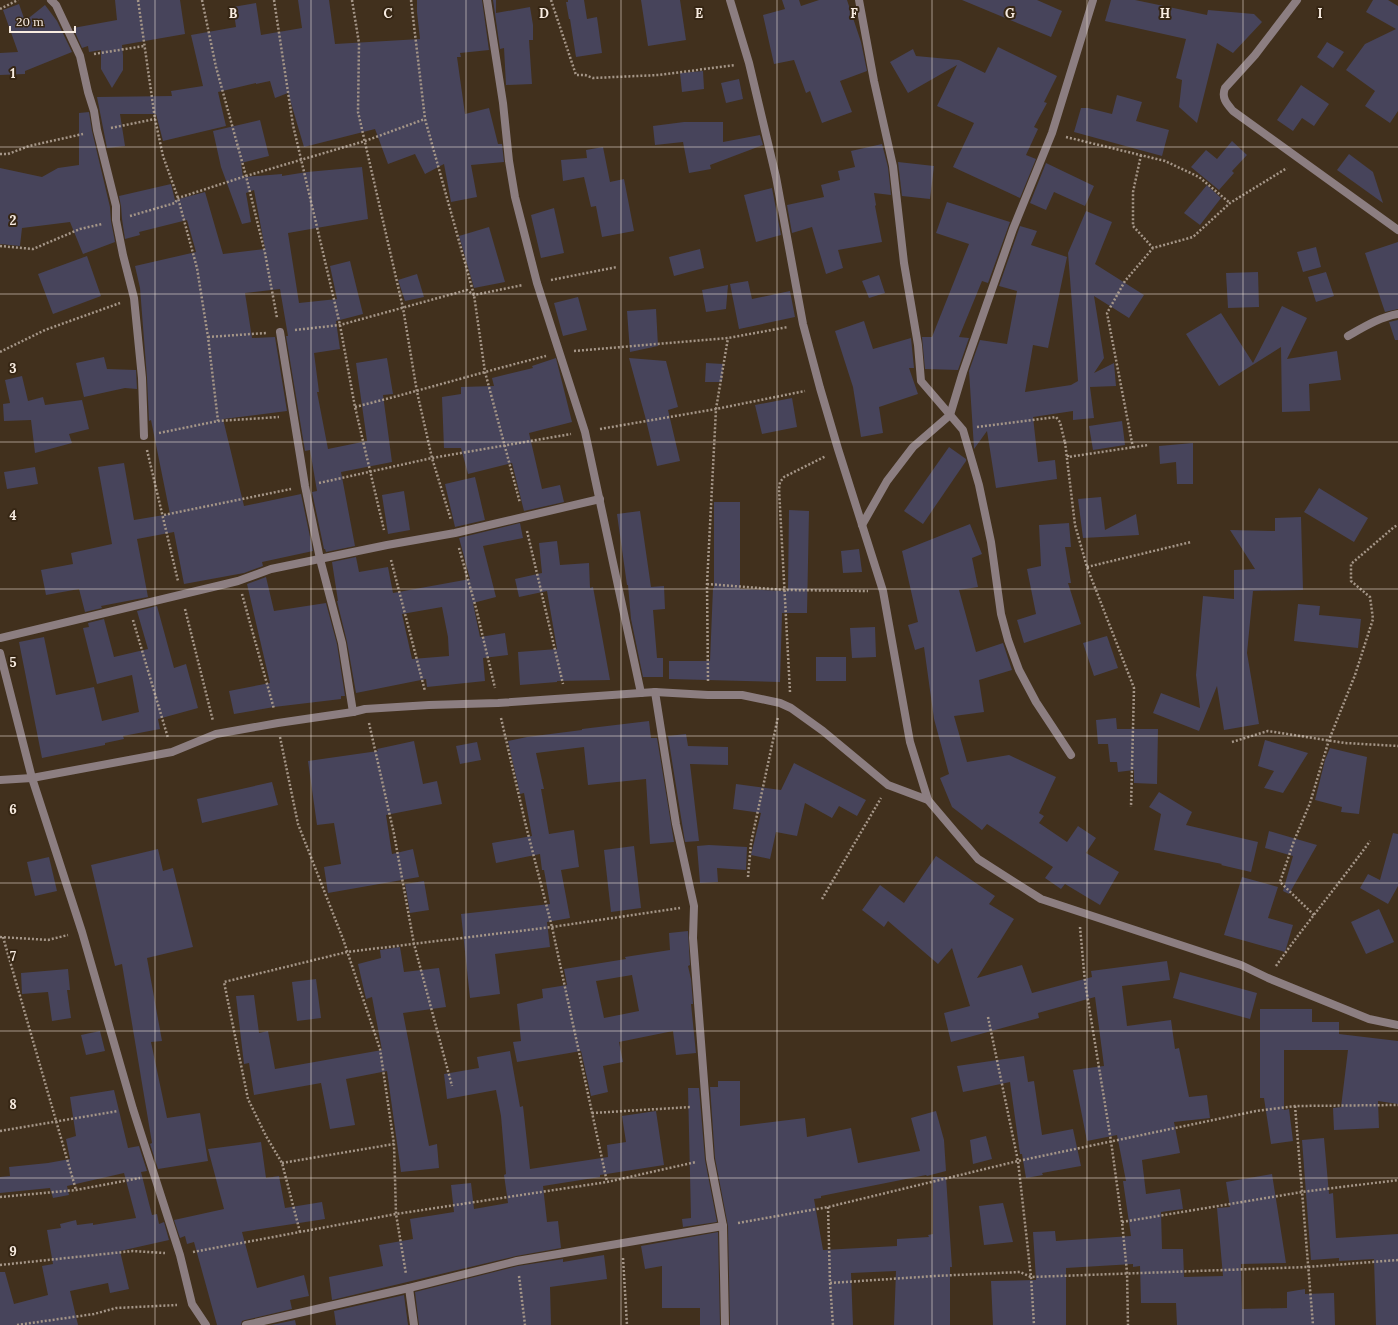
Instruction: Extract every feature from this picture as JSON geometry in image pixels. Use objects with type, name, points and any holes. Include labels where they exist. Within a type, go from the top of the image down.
[{"type":"street","points":[[51,0],[56,5],[80,56],[116,206],[116,220],[134,298],[142,378],[144,436]]},
{"type":"street","points":[[487,0],[503,103],[509,161],[515,197],[537,282],[585,432],[641,693]]},
{"type":"street","points":[[730,0],[749,63],[776,178],[803,324],[838,449],[883,591],[910,742],[928,800],[978,859],[1041,899],[1241,965],[1268,978],[1369,1019],[1398,1025]]},
{"type":"street","points":[[859,0],[874,81],[893,166],[904,264],[918,345],[921,381],[963,430],[979,485],[991,542],[1001,614],[1008,640],[1020,670],[1036,702],[1071,755]]},
{"type":"street","points":[[862,525],[887,481],[913,447],[950,414],[963,372],[1013,229],[1052,133],[1093,0]]},
{"type":"street","points":[[1297,0],[1255,55],[1224,92],[1225,102],[1233,111],[1398,230]]},
{"type":"street","points":[[1348,336],[1369,324],[1398,314]]},
{"type":"street","points":[[280,332],[305,486],[320,559],[342,642],[353,712]]},
{"type":"street","points":[[0,638],[238,581],[271,569],[454,533],[600,499]]},
{"type":"street","points":[[0,653],[32,778],[82,932],[133,1109],[180,1255],[192,1304],[206,1325]]},
{"type":"street","points":[[655,692],[676,824],[694,906],[693,938],[710,1159],[723,1226],[725,1325]]},
{"type":"street","points":[[0,780],[32,778],[172,752],[216,734],[365,709],[498,703],[655,692],[742,695],[780,703],[791,708],[823,731],[888,785],[928,800]]},
{"type":"street","points":[[246,1325],[409,1288],[517,1261],[723,1226]]},
{"type":"street","points":[[409,1288],[414,1325]]},
{"type":"path","points":[[0,8],[18,0]]},
{"type":"path","points":[[138,0],[155,119],[163,156],[178,198],[197,268],[208,337],[218,421]]},
{"type":"path","points":[[202,0],[216,67],[246,176],[265,253],[280,332]]},
{"type":"path","points":[[274,0],[287,90],[301,160],[340,325],[355,407],[387,545],[429,705]]},
{"type":"path","points":[[352,0],[359,43],[358,112],[403,308],[417,392],[432,458],[476,608],[526,826],[552,927],[607,1182]]},
{"type":"path","points":[[411,0],[425,118],[474,295],[484,372],[524,516],[566,698]]},
{"type":"path","points":[[551,0],[576,75],[585,75],[592,78],[659,75],[749,63]]},
{"type":"path","points":[[80,56],[144,46]]},
{"type":"path","points":[[0,246],[33,249],[80,229],[175,203],[178,198],[246,176],[365,141],[425,118]]},
{"type":"path","points":[[0,154],[8,154],[29,146],[97,130],[155,119]]},
{"type":"path","points":[[1052,133],[1165,161],[1199,177],[1230,203]]},
{"type":"path","points":[[1141,155],[1133,192],[1133,226],[1153,248]]},
{"type":"path","points":[[1133,448],[1107,313],[1125,281],[1153,248],[1193,237],[1230,203],[1300,160]]},
{"type":"path","points":[[208,337],[280,332],[340,325],[467,290],[474,295],[617,267]]},
{"type":"path","points":[[0,352],[44,330],[134,298]]},
{"type":"path","points":[[355,407],[417,392],[484,372],[560,352],[728,338],[803,324]]},
{"type":"path","points":[[708,695],[707,584],[716,409],[728,338]]},
{"type":"path","points":[[164,515],[432,458],[716,409],[820,388]]},
{"type":"path","points":[[216,734],[144,436],[218,421],[293,416]]},
{"type":"path","points":[[963,430],[1056,417],[1060,422],[1068,457],[1148,445]]},
{"type":"path","points":[[1065,442],[1075,525],[1087,567],[1134,688],[1131,807]]},
{"type":"path","points":[[791,708],[778,489],[780,482],[784,478],[838,449]]},
{"type":"path","points":[[1314,915],[1280,882],[1294,841],[1310,803],[1329,740],[1355,675],[1373,619],[1370,597],[1351,581],[1351,564],[1398,525]]},
{"type":"path","points":[[1087,567],[1191,542]]},
{"type":"path","points":[[238,581],[278,723],[298,824],[347,952],[380,1049],[394,1144],[396,1214],[409,1288]]},
{"type":"path","points":[[707,584],[785,590],[883,591]]},
{"type":"path","points":[[129,607],[172,752]]},
{"type":"path","points":[[748,877],[751,842],[780,703]]},
{"type":"path","points":[[365,709],[394,834],[414,944],[452,1086]]},
{"type":"path","points":[[1232,742],[1268,731],[1345,743],[1375,746],[1398,746]]},
{"type":"path","points":[[822,899],[888,785]]},
{"type":"path","points":[[1268,978],[1301,931],[1370,841]]},
{"type":"path","points":[[300,1232],[282,1163],[266,1136],[248,1099],[224,982],[347,952],[552,927],[694,906]]},
{"type":"path","points":[[1079,912],[1085,982],[1111,1141],[1122,1222],[1127,1272],[1128,1325]]},
{"type":"path","points":[[76,1190],[2,937],[48,940],[82,932]]},
{"type":"path","points":[[988,1017],[1018,1161],[1031,1277],[1034,1325]]},
{"type":"path","points":[[723,1226],[828,1207],[1018,1161],[1256,1111],[1296,1106],[1398,1105]]},
{"type":"path","points":[[592,1113],[706,1106]]},
{"type":"path","points":[[1296,1106],[1307,1267],[1313,1325]]},
{"type":"path","points":[[0,1131],[133,1109]]},
{"type":"path","points":[[282,1163],[394,1144]]},
{"type":"path","points":[[0,1265],[133,1251],[180,1255],[396,1214],[607,1182],[710,1159]]},
{"type":"path","points":[[0,1197],[76,1190],[154,1174]]},
{"type":"path","points":[[1122,1222],[1302,1192],[1398,1180]]},
{"type":"path","points":[[828,1207],[830,1283],[833,1325]]},
{"type":"path","points":[[622,1244],[627,1325]]},
{"type":"path","points":[[830,1283],[1020,1272],[1031,1277],[1127,1272],[1307,1267],[1398,1260]]},
{"type":"path","points":[[517,1261],[525,1325]]},
{"type":"path","points":[[17,1325],[94,1314],[116,1308],[192,1304]]},
{"type":"building","points":[[115,0],[180,0],[185,34],[122,45],[123,70],[112,88],[101,69],[101,50],[89,52],[88,46],[82,48],[73,28],[117,20]]},
{"type":"building","points":[[298,0],[329,0],[335,44],[420,39],[417,0],[482,0],[489,50],[460,53],[461,57],[457,57],[465,114],[489,108],[498,144],[502,144],[504,162],[471,165],[477,197],[451,202],[444,164],[425,174],[415,154],[388,164],[375,129],[304,147],[288,93],[275,98],[270,81],[218,92],[226,126],[163,141],[156,114],[120,114],[125,146],[107,148],[97,97],[172,96],[171,91],[203,86],[191,35],[236,27],[233,7],[256,3],[261,35],[302,28]]},
{"type":"building","points":[[493,0],[496,0],[496,13],[530,7],[533,25],[533,40],[529,40],[532,84],[506,85],[504,48],[500,49]]},
{"type":"building","points":[[568,0],[584,0],[587,19],[597,17],[602,53],[576,57],[566,2],[568,2]]},
{"type":"building","points":[[641,0],[680,0],[686,40],[648,46]]},
{"type":"building","points":[[782,0],[799,0],[801,6],[819,0],[847,0],[861,42],[867,71],[840,81],[852,112],[822,123],[810,91],[806,93],[794,60],[774,64],[763,15],[785,9]]},
{"type":"building","points":[[962,0],[1037,0],[1062,11],[1051,37]]},
{"type":"building","points":[[1111,0],[1135,0],[1207,15],[1208,10],[1254,14],[1262,22],[1233,53],[1217,43],[1197,123],[1179,107],[1182,80],[1176,78],[1186,39],[1105,21]]},
{"type":"building","points":[[1373,0],[1388,0],[1398,6],[1398,111],[1390,123],[1365,106],[1375,91],[1346,70],[1365,44],[1396,29],[1366,12]]},
{"type":"building","points":[[19,4],[25,21],[45,5],[57,21],[72,52],[25,71],[25,74],[0,75],[0,53],[18,52],[3,10]]},
{"type":"building","points":[[1327,42],[1344,52],[1333,68],[1317,57]]},
{"type":"building","points":[[998,47],[1057,76],[1044,102],[1047,103],[1034,127],[1038,129],[1026,155],[1036,159],[1020,198],[953,167],[974,123],[937,106],[957,65],[908,93],[890,62],[913,49],[916,56],[959,60],[985,73]]},
{"type":"building","points":[[703,71],[704,89],[682,92],[680,73]]},
{"type":"building","points":[[739,79],[743,99],[726,103],[721,83]]},
{"type":"building","points":[[1301,85],[1329,104],[1314,126],[1302,118],[1293,131],[1277,120]]},
{"type":"building","points":[[1117,95],[1142,102],[1136,121],[1169,130],[1162,156],[1074,132],[1081,108],[1088,108],[1112,114]]},
{"type":"building","points":[[89,112],[110,207],[115,242],[83,254],[70,222],[22,228],[20,246],[0,244],[0,168],[42,177],[58,168],[79,165],[79,113]]},
{"type":"building","points":[[260,120],[269,156],[241,163],[243,177],[282,174],[282,176],[362,167],[368,219],[288,233],[299,303],[337,299],[330,266],[350,261],[363,314],[336,321],[340,349],[314,353],[319,392],[317,392],[328,449],[367,441],[356,363],[387,358],[393,394],[383,395],[392,462],[341,472],[355,546],[326,552],[324,549],[312,492],[317,491],[310,450],[305,451],[286,336],[288,336],[280,289],[245,293],[252,338],[275,337],[287,411],[223,419],[244,506],[301,494],[313,551],[262,562],[263,566],[244,573],[184,584],[174,532],[137,539],[148,597],[101,606],[102,608],[85,612],[79,589],[46,595],[41,570],[73,564],[71,553],[112,544],[98,467],[124,463],[134,520],[170,514],[151,420],[149,421],[140,288],[135,266],[196,252],[187,220],[139,232],[140,235],[125,239],[119,196],[171,184],[175,200],[205,192],[223,254],[265,249],[254,190],[246,193],[251,222],[242,224],[221,167],[213,131]]},
{"type":"building","points":[[684,122],[723,122],[723,142],[760,135],[763,145],[710,165],[711,169],[689,173],[683,142],[655,145],[653,126]]},
{"type":"building","points":[[1232,141],[1247,155],[1232,171],[1234,173],[1219,190],[1191,167],[1206,150],[1217,159]]},
{"type":"building","points":[[882,144],[888,167],[891,195],[874,193],[882,242],[838,250],[843,268],[826,274],[812,227],[792,233],[787,205],[824,197],[821,185],[840,180],[838,171],[855,167],[851,151]]},
{"type":"building","points":[[603,147],[610,182],[624,179],[634,231],[602,237],[596,206],[591,207],[584,177],[563,181],[561,160],[587,158],[586,150]]},
{"type":"building","points":[[1349,154],[1373,172],[1383,203],[1337,170]]},
{"type":"building","points":[[898,162],[934,166],[930,199],[902,196]]},
{"type":"building","points":[[1046,163],[1094,186],[1085,206],[1054,192],[1046,210],[1030,203]]},
{"type":"building","points":[[1207,185],[1221,198],[1200,225],[1184,213]]},
{"type":"building","points":[[772,188],[781,235],[756,242],[744,195]]},
{"type":"building","points":[[947,202],[1010,222],[988,283],[982,281],[959,337],[969,338],[958,370],[925,369],[922,337],[932,337],[969,244],[936,233]]},
{"type":"building","points":[[554,208],[564,253],[541,258],[531,215]]},
{"type":"building","points":[[1086,211],[1112,222],[1095,264],[1144,295],[1129,318],[1094,296],[1104,358],[1094,373],[1114,363],[1116,386],[1090,387],[1094,418],[1073,420],[1073,411],[1033,417],[1038,462],[1055,460],[1057,479],[996,488],[987,431],[974,449],[969,371],[980,340],[1007,344],[1017,291],[999,286],[1020,226],[1037,231],[1031,245],[1067,257],[1048,348],[1033,345],[1025,392],[1071,385],[1078,381],[1068,253]]},
{"type":"building","points":[[489,227],[505,282],[474,288],[459,236]]},
{"type":"building","points":[[1398,242],[1398,309],[1385,312],[1365,253]]},
{"type":"building","points":[[1316,247],[1321,267],[1303,272],[1297,252]]},
{"type":"building","points":[[700,249],[704,268],[674,276],[669,257]]},
{"type":"building","points":[[87,256],[101,296],[53,314],[38,274]]},
{"type":"building","points":[[1258,272],[1259,307],[1228,308],[1226,273]]},
{"type":"building","points":[[1326,272],[1334,296],[1316,302],[1308,277]]},
{"type":"building","points":[[417,274],[424,297],[405,301],[398,280]]},
{"type":"building","points":[[879,275],[885,293],[869,298],[862,281]]},
{"type":"building","points":[[748,281],[752,299],[790,291],[795,317],[739,329],[730,284]]},
{"type":"building","points":[[728,285],[726,309],[706,312],[702,290]]},
{"type":"building","points":[[578,297],[587,330],[563,336],[554,303]]},
{"type":"building","points":[[1282,306],[1307,318],[1287,359],[1337,351],[1341,380],[1309,384],[1310,411],[1282,412],[1281,347],[1219,386],[1186,334],[1221,313],[1253,363]]},
{"type":"building","points":[[656,309],[658,346],[630,352],[627,311]]},
{"type":"building","points":[[1398,320],[1398,340],[1395,340],[1389,322]]},
{"type":"building","points":[[864,321],[873,349],[911,338],[914,368],[909,368],[918,394],[879,407],[883,433],[861,437],[853,387],[835,331]]},
{"type":"building","points":[[104,357],[107,369],[136,370],[137,389],[125,388],[84,397],[76,363]]},
{"type":"building","points":[[556,358],[572,422],[529,433],[542,489],[560,485],[564,502],[524,511],[512,463],[468,474],[461,448],[444,448],[442,397],[461,394],[461,387],[494,386],[492,378],[533,368],[532,366]]},
{"type":"building","points":[[629,358],[666,361],[678,407],[668,410],[680,461],[657,466]]},
{"type":"building","points":[[706,363],[723,364],[722,382],[705,382]]},
{"type":"building","points":[[22,376],[28,401],[43,397],[45,405],[82,400],[89,429],[69,434],[72,443],[35,453],[31,420],[4,421],[3,404],[10,403],[5,380]]},
{"type":"building","points":[[792,398],[797,427],[762,434],[755,405]]},
{"type":"building","points":[[1122,421],[1125,445],[1093,450],[1089,426]]},
{"type":"building","points":[[1193,443],[1193,484],[1177,484],[1176,462],[1160,464],[1159,446]]},
{"type":"building","points":[[949,447],[966,459],[966,461],[923,524],[904,511]]},
{"type":"building","points":[[35,467],[38,484],[7,489],[4,472]]},
{"type":"building","points":[[475,477],[485,520],[455,527],[445,484]]},
{"type":"building","points":[[1319,488],[1368,518],[1354,542],[1304,512]]},
{"type":"building","points":[[404,491],[410,530],[388,534],[382,495]]},
{"type":"building","points":[[1101,497],[1105,530],[1136,514],[1139,535],[1083,538],[1078,499]]},
{"type":"building","points":[[714,502],[740,502],[740,589],[788,591],[789,510],[809,511],[807,613],[782,613],[780,682],[669,679],[669,661],[710,661],[714,588]]},
{"type":"building","points":[[640,511],[651,587],[664,586],[665,609],[653,610],[657,658],[663,658],[663,677],[643,677],[631,619],[628,585],[617,514]]},
{"type":"building","points":[[1301,517],[1303,590],[1253,591],[1247,653],[1259,724],[1224,730],[1217,686],[1199,731],[1153,713],[1161,693],[1200,708],[1196,675],[1203,596],[1234,599],[1234,570],[1255,569],[1230,530],[1275,531],[1275,518]]},
{"type":"building","points":[[520,523],[523,538],[483,546],[496,597],[473,603],[480,637],[505,633],[508,655],[483,658],[485,681],[427,687],[426,679],[356,693],[347,642],[337,601],[332,562],[356,557],[359,572],[388,567],[393,593],[470,579],[459,538]],"holes":[[[442,607],[448,637],[449,656],[412,659],[402,614]]]},
{"type":"building","points":[[1069,523],[1071,547],[1065,547],[1071,583],[1068,583],[1081,624],[1024,643],[1017,620],[1036,614],[1027,569],[1041,566],[1039,525]]},
{"type":"building","points":[[970,524],[982,554],[972,558],[978,587],[959,590],[976,652],[1003,643],[1012,670],[979,680],[984,712],[954,716],[967,762],[1009,755],[1056,777],[1039,813],[1044,816],[1039,823],[1067,842],[1078,826],[1096,838],[1086,853],[1119,872],[1100,905],[1065,884],[1061,889],[1045,878],[1053,867],[987,824],[982,830],[952,807],[940,778],[949,774],[934,719],[924,647],[915,650],[908,625],[918,622],[902,551]]},
{"type":"building","points":[[557,541],[560,565],[589,563],[590,588],[593,587],[610,680],[557,681],[520,685],[518,652],[557,649],[547,591],[519,597],[515,579],[542,573],[539,543]]},
{"type":"building","points":[[859,549],[862,572],[843,573],[841,551]]},
{"type":"building","points":[[266,577],[274,611],[326,603],[337,644],[345,696],[341,696],[341,699],[274,707],[234,714],[229,691],[270,683],[247,584]]},
{"type":"building","points":[[1298,604],[1320,606],[1319,615],[1361,619],[1358,648],[1294,641]]},
{"type":"building","points":[[157,606],[174,668],[186,664],[198,708],[158,719],[160,729],[123,736],[124,739],[105,743],[105,745],[42,758],[19,642],[44,637],[56,695],[94,687],[102,721],[139,712],[132,675],[97,684],[83,628],[89,627],[88,623],[104,619],[114,657],[148,649],[137,611]]},
{"type":"building","points":[[875,627],[876,657],[852,658],[850,628]]},
{"type":"building","points":[[1107,636],[1118,668],[1094,676],[1083,643]]},
{"type":"building","points":[[816,657],[846,657],[846,681],[816,681]]},
{"type":"building","points":[[1116,718],[1117,729],[1158,729],[1157,784],[1134,783],[1134,770],[1118,772],[1117,762],[1110,762],[1108,744],[1098,744],[1096,720]]},
{"type":"building","points":[[649,721],[651,738],[657,738],[674,842],[650,844],[646,779],[588,785],[584,747],[536,753],[544,789],[541,789],[549,834],[574,830],[579,867],[561,870],[570,918],[547,922],[550,947],[495,954],[500,994],[470,998],[461,914],[550,904],[540,854],[496,863],[492,843],[532,836],[524,793],[520,794],[508,741],[582,729]]},
{"type":"building","points":[[686,734],[688,746],[728,747],[728,765],[690,764],[699,841],[685,842],[668,736]]},
{"type":"building","points":[[1265,740],[1308,753],[1283,793],[1264,788],[1274,771],[1258,766]]},
{"type":"building","points":[[414,741],[423,784],[437,781],[442,804],[386,815],[392,854],[413,849],[419,877],[328,893],[324,867],[341,864],[334,823],[317,825],[308,761],[378,751],[377,749]]},
{"type":"building","points":[[477,742],[481,760],[460,764],[456,746]]},
{"type":"building","points":[[1330,748],[1367,757],[1359,814],[1341,812],[1342,807],[1315,800],[1325,760]]},
{"type":"building","points":[[794,763],[866,800],[857,816],[839,806],[832,818],[805,803],[797,836],[776,832],[770,859],[751,855],[761,813],[733,809],[736,784],[781,790]]},
{"type":"building","points":[[272,782],[278,805],[202,823],[197,799]]},
{"type":"building","points":[[1159,792],[1192,812],[1186,825],[1258,842],[1251,872],[1221,865],[1222,864],[1154,850],[1161,814],[1149,807]]},
{"type":"building","points":[[1269,831],[1317,845],[1289,894],[1283,891],[1293,856],[1265,848]]},
{"type":"building","points":[[1393,833],[1398,834],[1398,886],[1388,904],[1360,888],[1368,874],[1380,880]]},
{"type":"building","points":[[709,845],[747,847],[746,870],[717,868],[718,882],[700,883],[697,846]]},
{"type":"building","points":[[634,846],[641,908],[611,912],[604,850]]},
{"type":"building","points":[[158,849],[163,871],[173,868],[193,947],[147,958],[162,1041],[151,1042],[167,1118],[200,1113],[208,1161],[158,1169],[150,1144],[152,1143],[122,964],[115,966],[91,865]]},
{"type":"building","points":[[936,856],[995,896],[989,904],[1014,919],[977,978],[1022,965],[1032,993],[1092,977],[1091,971],[1167,961],[1170,980],[1122,986],[1127,1026],[1171,1020],[1175,1049],[1179,1048],[1189,1097],[1207,1095],[1210,1118],[1174,1122],[1180,1153],[1142,1160],[1146,1194],[1180,1189],[1183,1209],[1161,1212],[1162,1249],[1183,1249],[1184,1277],[1223,1276],[1217,1208],[1230,1207],[1226,1182],[1272,1174],[1286,1263],[1241,1264],[1242,1309],[1287,1308],[1287,1292],[1305,1289],[1305,1294],[1334,1293],[1335,1325],[1177,1325],[1176,1303],[1141,1303],[1140,1266],[1133,1267],[1133,1264],[1066,1268],[1066,1325],[993,1325],[991,1281],[1036,1280],[1033,1232],[1055,1231],[1056,1241],[1131,1236],[1123,1181],[1126,1181],[1117,1135],[1087,1141],[1073,1070],[1104,1066],[1095,997],[1038,1013],[1039,1018],[951,1042],[944,1013],[970,1006],[952,948],[938,964],[888,921],[884,927],[862,910],[880,885],[904,903]]},
{"type":"building","points":[[49,857],[57,891],[35,896],[27,862]]},
{"type":"building","points":[[1242,877],[1278,887],[1268,918],[1293,925],[1285,952],[1224,935]]},
{"type":"building","points":[[424,881],[429,910],[410,913],[405,884]]},
{"type":"building","points":[[1379,909],[1394,942],[1366,954],[1351,922]]},
{"type":"building","points":[[688,931],[690,965],[688,966],[691,979],[693,1004],[691,1004],[696,1053],[676,1055],[673,1031],[619,1042],[623,1062],[603,1066],[608,1092],[591,1096],[581,1051],[517,1062],[513,1042],[521,1041],[517,1004],[543,998],[542,989],[567,985],[564,969],[670,950],[669,933]],"holes":[[[632,975],[639,1011],[604,1018],[596,981]]]},
{"type":"building","points":[[400,947],[404,972],[439,968],[446,1007],[403,1013],[429,1146],[437,1144],[439,1168],[401,1172],[387,1071],[346,1079],[355,1125],[330,1129],[321,1083],[254,1095],[249,1063],[244,1064],[236,996],[254,995],[259,1033],[268,1031],[275,1069],[382,1050],[372,997],[366,999],[358,964],[381,958],[380,950]]},
{"type":"building","points":[[68,969],[70,990],[67,990],[71,1018],[52,1021],[48,992],[22,994],[21,973]]},
{"type":"building","points":[[1180,972],[1257,993],[1250,1019],[1173,998]]},
{"type":"building","points":[[316,979],[321,1018],[297,1021],[292,982]]},
{"type":"building","points":[[1260,1009],[1312,1009],[1312,1022],[1339,1022],[1339,1034],[1398,1041],[1398,1104],[1378,1101],[1379,1128],[1334,1130],[1333,1108],[1341,1107],[1348,1050],[1284,1050],[1284,1110],[1289,1109],[1293,1141],[1271,1144],[1264,1098],[1260,1098]]},
{"type":"building","points":[[100,1031],[105,1051],[86,1055],[81,1035]]},
{"type":"building","points":[[510,1051],[520,1107],[523,1106],[530,1169],[608,1157],[607,1145],[626,1142],[622,1116],[656,1111],[664,1165],[543,1186],[547,1222],[558,1221],[561,1248],[516,1256],[332,1300],[329,1277],[383,1266],[379,1245],[413,1239],[410,1219],[454,1212],[451,1185],[471,1183],[474,1209],[508,1203],[504,1175],[506,1174],[501,1116],[496,1090],[447,1099],[444,1074],[479,1068],[477,1057]]},
{"type":"building","points":[[1024,1056],[1028,1082],[1034,1081],[1042,1135],[1073,1129],[1081,1166],[1042,1173],[1043,1175],[1026,1178],[1022,1154],[1020,1154],[1010,1082],[963,1092],[957,1066]]},
{"type":"building","points":[[718,1081],[740,1081],[740,1126],[805,1118],[807,1137],[851,1128],[858,1163],[920,1151],[911,1118],[936,1111],[944,1140],[946,1171],[821,1196],[821,1198],[814,1199],[823,1250],[897,1246],[897,1239],[929,1237],[928,1235],[933,1234],[933,1177],[946,1177],[952,1267],[950,1267],[950,1325],[894,1325],[896,1271],[851,1273],[853,1325],[730,1325],[728,1226],[715,1158],[710,1087],[718,1087]]},
{"type":"building","points":[[688,1088],[699,1088],[705,1160],[717,1222],[683,1227],[682,1219],[691,1218]]},
{"type":"building","points":[[114,1090],[128,1148],[139,1146],[147,1171],[141,1172],[152,1215],[157,1214],[159,1224],[164,1222],[169,1240],[120,1251],[129,1289],[110,1293],[108,1283],[70,1291],[78,1325],[0,1325],[0,1272],[5,1272],[14,1304],[48,1295],[42,1266],[53,1264],[47,1230],[61,1228],[60,1224],[76,1220],[77,1225],[93,1223],[93,1225],[136,1218],[124,1173],[67,1186],[69,1195],[53,1198],[50,1188],[0,1193],[0,1177],[10,1176],[9,1167],[70,1159],[66,1139],[76,1136],[70,1097]]},
{"type":"building","points":[[986,1136],[992,1159],[973,1164],[970,1140]]},
{"type":"building","points":[[1324,1138],[1329,1194],[1333,1193],[1336,1238],[1398,1234],[1398,1325],[1376,1325],[1374,1259],[1339,1261],[1339,1258],[1311,1260],[1302,1140]]},
{"type":"building","points":[[261,1142],[266,1178],[279,1176],[285,1208],[322,1202],[325,1219],[242,1232],[257,1288],[304,1275],[309,1296],[290,1300],[292,1309],[245,1320],[242,1321],[241,1325],[217,1325],[194,1242],[187,1244],[185,1236],[180,1238],[174,1220],[224,1209],[208,1149]]},
{"type":"building","points":[[1003,1203],[1013,1242],[984,1245],[979,1206]]},
{"type":"building","points":[[718,1232],[720,1325],[700,1325],[700,1308],[662,1308],[662,1266],[645,1269],[641,1246]]},
{"type":"building","points":[[604,1255],[607,1279],[550,1287],[551,1325],[419,1325],[415,1292],[518,1266],[563,1259],[563,1262]]},
{"type":"building","points":[[404,1295],[408,1325],[336,1325],[334,1311]]},
{"type":"building","points":[[295,1320],[296,1325],[271,1325]]}]
